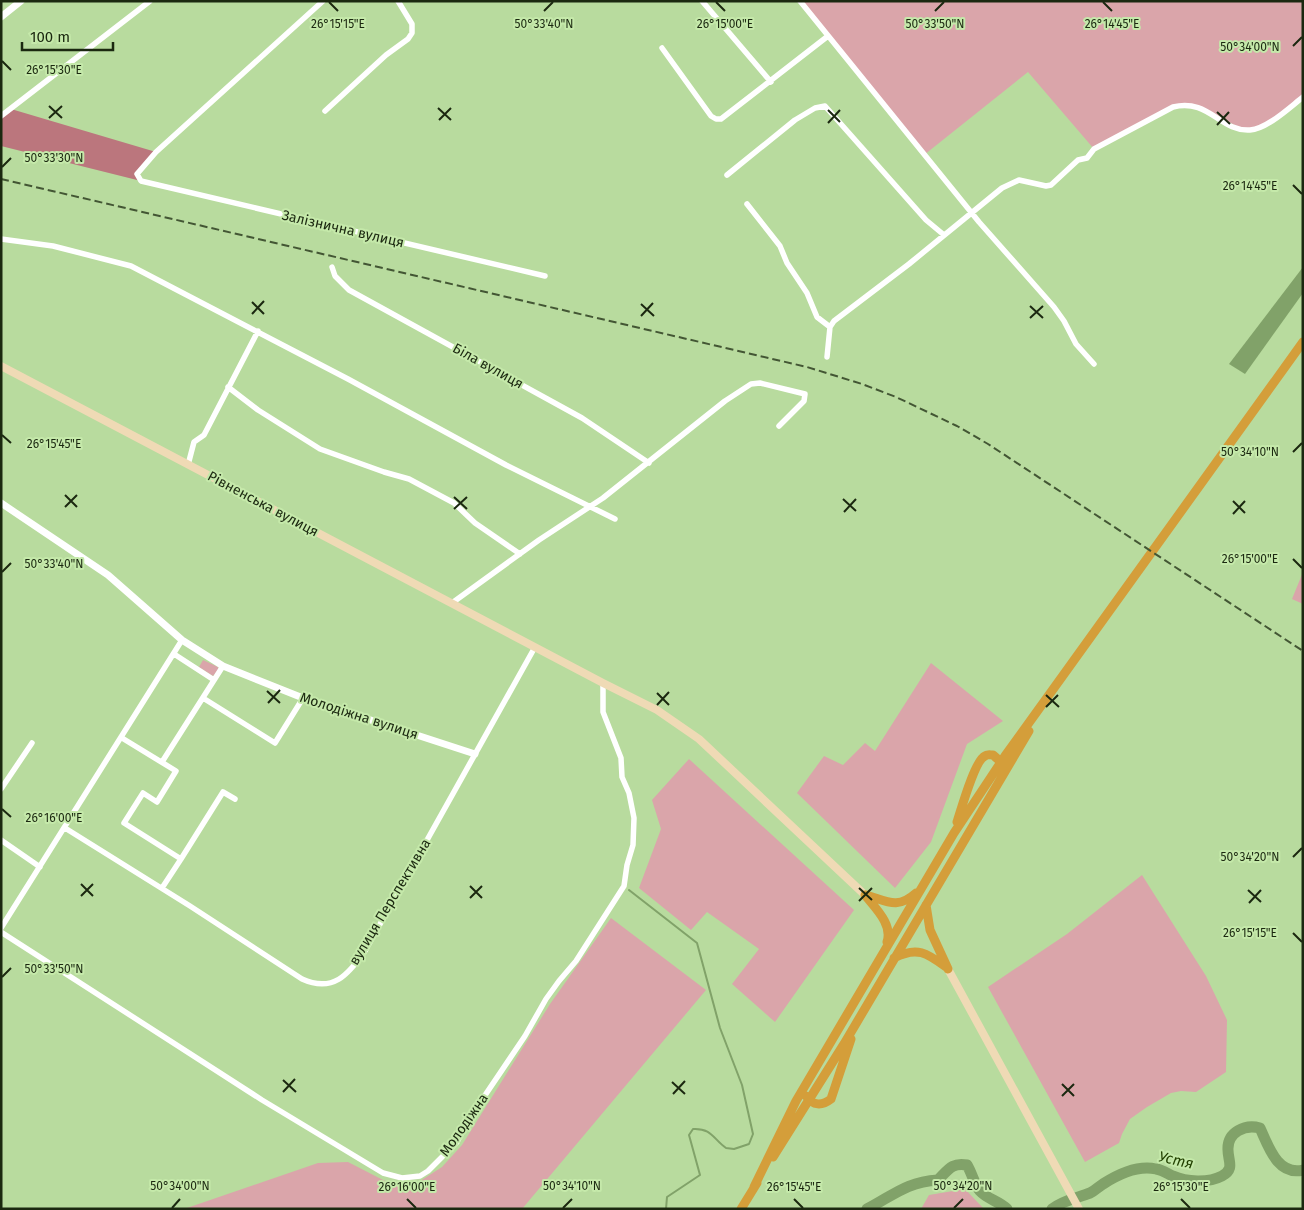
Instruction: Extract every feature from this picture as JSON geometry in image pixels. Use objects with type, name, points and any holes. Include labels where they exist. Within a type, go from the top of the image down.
[{"type":"highway","points":[[754,1187],[775,1141],[802,1090],[954,833],[1001,762],[1303,342]]},
{"type":"highway","points":[[741,1209],[856,1024],[1058,682]]},
{"type":"highway","points":[[954,833],[975,768],[980,760],[984,756],[993,755],[1001,762]]},
{"type":"highway","points":[[1000,780],[1001,762]]},
{"type":"highway","points":[[865,895],[889,903],[900,904],[908,900],[921,888]]},
{"type":"highway","points":[[865,895],[878,911],[889,931],[879,961]]},
{"type":"highway","points":[[926,905],[930,930],[948,969]]},
{"type":"highway","points":[[894,958],[908,952],[921,952],[935,959],[948,969]]},
{"type":"highway","points":[[802,1090],[809,1100],[817,1104],[826,1102],[833,1096],[856,1024]]},
{"type":"main road","name":"Рівненська вулиця","points":[[1,366],[535,648],[657,710],[699,739],[865,895]]},
{"type":"main road","points":[[948,969],[1079,1209]]},
{"type":"street","points":[[1,17],[21,1]]},
{"type":"street","points":[[1,116],[150,1]]},
{"type":"street","name":"Залізнична вулиця","points":[[324,1],[156,152],[136,174],[141,181],[545,276]]},
{"type":"street","points":[[325,111],[386,55],[408,39],[412,33],[412,24],[398,1]]},
{"type":"street","points":[[702,1],[771,82]]},
{"type":"street","points":[[800,1],[971,212],[1054,307],[1076,344],[1094,364]]},
{"type":"street","points":[[662,48],[711,116],[721,119],[828,36]]},
{"type":"street","points":[[827,357],[830,327],[834,321],[1002,188],[1019,180],[1046,186],[1051,185],[1078,160],[1087,158],[1094,149],[1180,105],[1196,106],[1232,126],[1251,130],[1277,118],[1303,97]]},
{"type":"street","points":[[727,175],[795,120],[815,108],[825,106],[926,220],[944,235]]},
{"type":"street","points":[[747,204],[780,246],[787,263],[807,292],[817,317],[830,327]]},
{"type":"street","points":[[1,239],[53,246],[130,266],[258,331],[506,465],[615,518]]},
{"type":"street","name":"Біла вулиця","points":[[332,267],[335,276],[348,290],[582,418],[649,463]]},
{"type":"street","points":[[188,465],[194,442],[204,436],[258,331]]},
{"type":"street","points":[[452,604],[649,463],[725,401],[751,384],[760,383],[805,394],[804,402],[779,426]]},
{"type":"street","points":[[228,387],[258,410],[320,449],[409,479],[454,502],[475,523],[520,554]]},
{"type":"street","name":"Молодіжна вулиця","points":[[1,503],[108,574],[182,640],[223,666],[303,698],[475,754]]},
{"type":"street","points":[[1,928],[182,640]]},
{"type":"street","name":"вулиця Перспективна","points":[[65,828],[162,888],[302,979],[313,984],[326,984],[342,978],[354,966],[364,951],[535,648]]},
{"type":"street","points":[[174,654],[214,680]]},
{"type":"street","points":[[162,762],[223,666]]},
{"type":"street","name":"Молодіжна","points":[[1,932],[262,1100],[382,1173],[402,1178],[420,1176],[428,1171],[456,1142],[467,1122],[525,1036],[546,999],[558,981],[576,961],[624,886],[627,865],[633,845],[634,818],[629,793],[622,777],[621,758],[603,712],[603,683]]},
{"type":"street","points":[[203,698],[275,743],[303,698]]},
{"type":"street","points":[[122,738],[176,771],[157,802],[143,793],[124,823],[181,858]]},
{"type":"street","points":[[1,790],[32,743]]},
{"type":"street","points":[[162,888],[223,792],[235,799]]},
{"type":"street","points":[[1,840],[40,867]]},
{"type":"shaded area","points":[[800,1],[1303,1],[1303,97],[1261,127],[1242,129],[1206,110],[1180,105],[1094,149],[1028,72],[924,155]]},
{"type":"shaded area","points":[[11,109],[156,152],[137,174],[141,181],[1,146],[1,116]]},
{"type":"shaded area","points":[[1303,267],[1303,293],[1245,374],[1229,364]]},
{"type":"shaded area","points":[[1303,572],[1303,604],[1292,599]]},
{"type":"shaded area","points":[[203,660],[218,667],[213,676],[199,667]]},
{"type":"shaded area","points":[[931,663],[1003,721],[967,744],[931,842],[895,888],[797,793],[824,756],[843,765],[865,743],[875,751]]},
{"type":"shaded area","points":[[689,759],[854,910],[775,1022],[732,984],[759,949],[707,912],[691,930],[639,888],[661,829],[652,800]]},
{"type":"shaded area","points":[[1142,875],[1206,976],[1227,1020],[1226,1072],[1196,1092],[1181,1091],[1171,1093],[1147,1107],[1130,1119],[1119,1143],[1085,1162],[988,987],[1067,934]]},
{"type":"shaded area","points":[[611,918],[706,990],[522,1209],[184,1209],[318,1163],[348,1162],[387,1182],[417,1183],[442,1167],[462,1145],[550,1004]]},
{"type":"shaded area","points":[[965,1189],[984,1209],[921,1209],[929,1195]]},
{"type":"waterway","points":[[629,890],[697,943],[720,1028],[742,1085],[753,1134],[749,1144],[734,1149],[726,1148],[704,1130],[693,1129],[689,1135],[700,1175],[667,1197],[666,1209]]},
{"type":"waterway","name":"Устя","points":[[1052,1209],[1065,1201],[1092,1192],[1115,1177],[1142,1168],[1156,1169],[1178,1178],[1191,1180],[1204,1181],[1222,1176],[1230,1168],[1228,1150],[1230,1138],[1243,1128],[1249,1127],[1260,1128],[1270,1150],[1280,1164],[1294,1171],[1303,1170]]},
{"type":"waterway","name":"Устя","points":[[867,1209],[909,1186],[938,1180],[951,1168],[962,1164],[967,1165],[980,1191],[1007,1209]]},
{"type":"railway","points":[[1,179],[807,367],[862,384],[896,397],[957,426],[988,444],[1303,651]]}]
